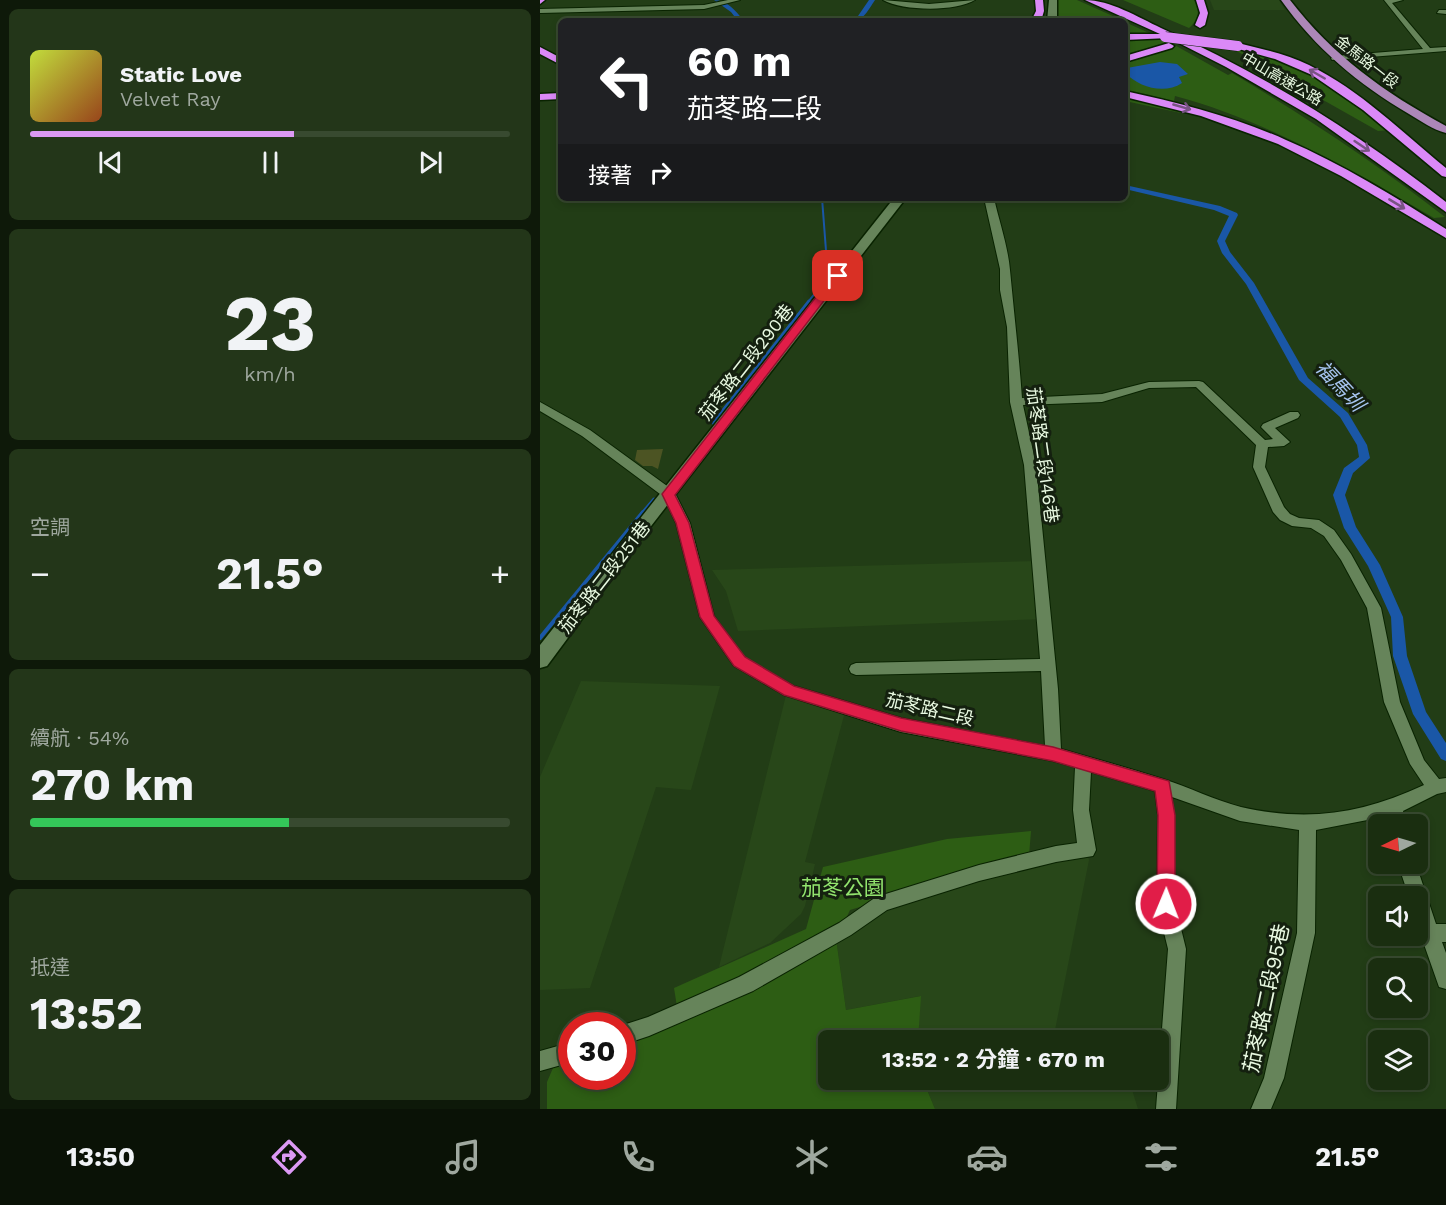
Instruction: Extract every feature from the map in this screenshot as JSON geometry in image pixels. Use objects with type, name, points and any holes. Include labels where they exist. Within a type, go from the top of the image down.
[{"type":"highway","points":[[1036,18],[1040,11],[1038,0]]},
{"type":"highway","name":"中山高速公路","points":[[1089,0],[1192,46],[1260,82],[1332,125],[1446,208]]},
{"type":"highway","name":"中山高速公路","points":[[1105,0],[1231,57],[1315,104],[1410,165]]},
{"type":"highway","points":[[1128,58],[1169,46],[1193,32],[1200,25],[1204,13],[1200,0]]},
{"type":"highway","points":[[1128,37],[1179,38],[1226,44],[1264,52],[1300,65],[1348,95],[1446,174]]},
{"type":"highway","points":[[540,50],[558,60]]},
{"type":"highway","points":[[540,95],[558,94]]},
{"type":"highway","points":[[1128,95],[1210,115],[1285,143],[1370,188],[1446,234]]},
{"type":"main road","name":"金馬路一段","points":[[1285,0],[1303,26],[1391,101],[1446,130]]},
{"type":"main road","name":"金馬路一段","points":[[1295,0],[1340,57],[1404,100],[1446,123]]},
{"type":"street","points":[[540,11],[704,7],[737,0]]},
{"type":"street","points":[[886,0],[915,6],[954,4],[972,0]]},
{"type":"street","points":[[1053,0],[1053,18]]},
{"type":"street","points":[[1400,0],[1387,1],[1428,50]]},
{"type":"street","points":[[1340,57],[1446,49]]},
{"type":"street","name":"茄苳路二段290巷","points":[[669,494],[898,201]]},
{"type":"street","name":"茄苳路二段146巷","points":[[990,201],[1005,269],[1016,402],[1030,465],[1053,754]]},
{"type":"street","points":[[1016,402],[1102,398],[1149,385],[1200,384],[1262,444],[1284,442],[1267,427],[1294,415]]},
{"type":"street","name":"茄苳路二段","points":[[540,406],[586,433],[669,494],[683,523],[707,617],[739,662],[789,691],[901,725],[1053,754],[1163,786],[1240,814],[1307,824],[1348,818],[1394,807],[1441,786]]},
{"type":"street","points":[[1262,444],[1259,467],[1278,509],[1285,517],[1297,523],[1314,523],[1329,533],[1346,557],[1374,608],[1392,702],[1418,764],[1441,786]]},
{"type":"street","name":"茄苳路二段251巷","points":[[540,660],[634,535],[669,494]]},
{"type":"street","points":[[856,669],[1047,665]]},
{"type":"street","points":[[636,1030],[746,984],[845,929],[882,903],[990,871],[1056,854],[1087,850],[1081,810],[1083,764]]},
{"type":"street","points":[[1163,786],[1167,815],[1166,904],[1177,950],[1166,1109]]},
{"type":"street","points":[[1394,807],[1396,814]]},
{"type":"street","name":"茄苳路二段95巷","points":[[1261,1109],[1274,1078],[1306,933],[1309,838],[1307,824]]},
{"type":"street","points":[[1411,874],[1438,933],[1446,981]]},
{"type":"street","points":[[540,1060],[558,1056]]},
{"type":"shaded area","points":[[1210,0],[1279,0],[1285,10],[1214,10]]},
{"type":"shaded area","points":[[1038,561],[1043,619],[738,631],[726,591],[712,570]]},
{"type":"shaded area","points":[[581,681],[720,686],[691,790],[656,787],[590,988],[540,990],[540,777]]},
{"type":"shaded area","points":[[788,687],[846,708],[805,862],[815,864],[805,906],[801,914],[770,943],[719,967]]},
{"type":"shaded area","points":[[1088,856],[1055,1030],[918,1030],[920,996],[846,1010],[835,931],[972,872]]},
{"type":"shaded area","points":[[927,1090],[1132,1090],[1138,1109],[935,1109]]},
{"type":"green space","points":[[1053,0],[1077,0],[1117,18],[1053,18]]},
{"type":"green space","points":[[1123,0],[1194,0],[1198,15],[1189,28]]},
{"type":"green space","points":[[1128,23],[1171,43],[1228,75],[1232,73],[1260,90],[1367,160],[1445,217],[1434,218],[1372,182],[1276,133],[1209,106],[1175,96],[1174,101],[1181,113],[1128,102]]},
{"type":"green space","points":[[1233,49],[1278,59],[1318,78],[1392,130],[1378,131]]},
{"type":"green space","name":"茄苳公園","points":[[1031,831],[1029,856],[850,910],[842,927],[835,931],[846,1010],[921,996],[919,1030],[818,1030],[818,1090],[927,1090],[935,1109],[547,1109],[547,1082],[558,1060],[558,1090],[636,1090],[636,1029],[677,1007],[674,988],[806,929],[823,867],[947,839]]},
{"type":"water","points":[[1160,62],[1177,64],[1188,74],[1179,77],[1182,83],[1175,87],[1160,89],[1137,82],[1128,76],[1130,71],[1128,68]]},
{"type":"building","points":[[663,449],[658,469],[643,466],[635,460],[637,450]]},
{"type":"waterway","name":"福馬圳","points":[[717,0],[739,18]]},
{"type":"waterway","points":[[858,18],[872,0]]},
{"type":"waterway","name":"福馬圳","points":[[1128,188],[1217,208],[1234,215],[1221,241],[1226,253],[1250,283],[1304,380],[1344,415],[1362,445],[1365,458],[1348,471],[1339,495],[1350,528],[1374,565],[1397,617],[1400,656],[1420,714],[1446,755]]},
{"type":"waterway","points":[[808,302],[828,277],[822,201]]},
{"type":"waterway","points":[[713,423],[809,301]]},
{"type":"waterway","points":[[642,513],[654,499]]},
{"type":"waterway","points":[[540,638],[643,512]]},
{"type":"route","points":[[838,276],[669,494],[683,523],[707,617],[739,662],[789,691],[901,725],[937,734],[1053,754],[1163,786],[1167,815],[1166,904]]}]
